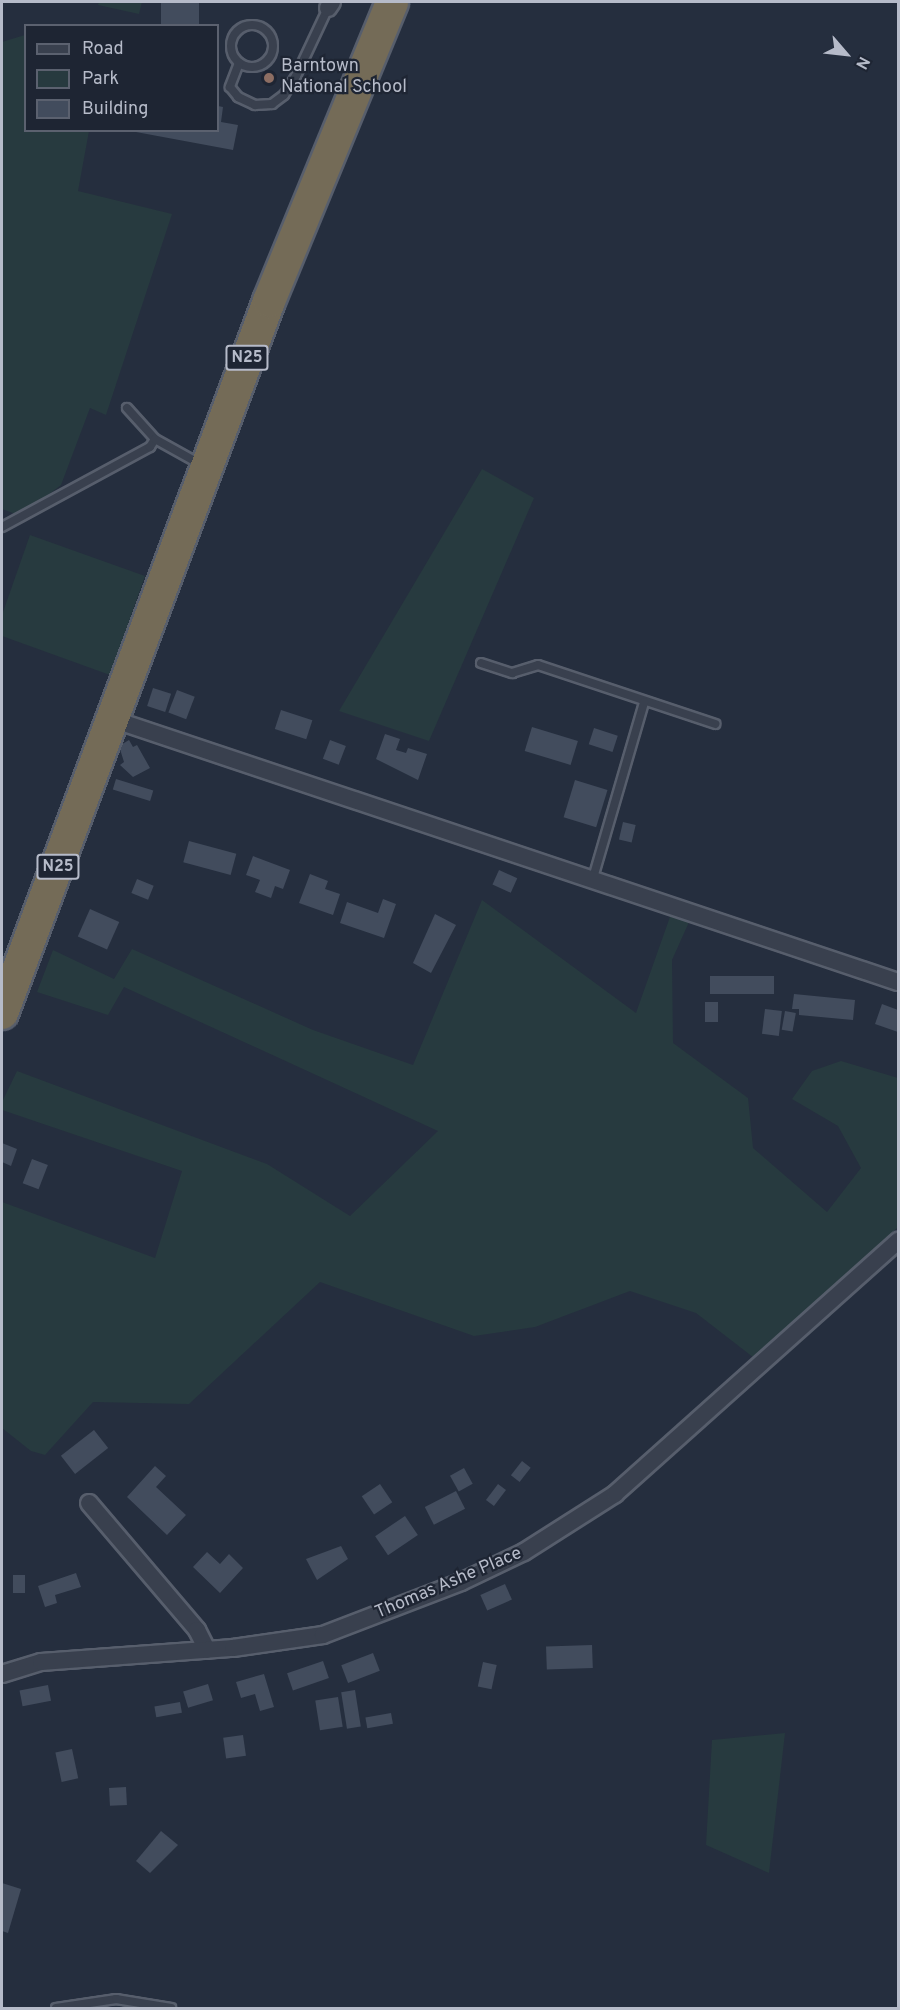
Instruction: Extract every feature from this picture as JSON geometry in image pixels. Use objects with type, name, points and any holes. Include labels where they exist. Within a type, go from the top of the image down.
[{"type":"highway","name":"N25","points":[[2,1013],[269,301],[392,2]]},
{"type":"street","points":[[112,719],[593,878],[898,982]]},
{"type":"street","name":"Thomas Ashe Place","points":[[2,1674],[41,1662],[207,1650],[323,1635],[461,1582],[524,1552],[615,1494],[898,1240]]},
{"type":"street","points":[[89,1503],[197,1630],[207,1650]]},
{"type":"lane","points":[[239,63],[252,67],[265,63],[273,44],[267,32],[247,26],[236,33],[231,45],[239,63],[230,87],[238,97],[255,105],[272,104],[284,95],[296,76],[330,4]]},
{"type":"lane","points":[[127,408],[155,439],[206,467]]},
{"type":"lane","points":[[2,527],[150,447],[155,439]]},
{"type":"lane","points":[[481,663],[512,672],[538,665],[715,724]]},
{"type":"lane","points":[[593,878],[644,702]]},
{"type":"lane","points":[[56,2008],[116,1999],[171,2008]]},
{"type":"green space","points":[[99,2],[142,2],[139,14],[98,5]]},
{"type":"green space","points":[[24,35],[24,132],[89,132],[78,191],[172,214],[106,415],[90,408],[61,485],[21,516],[2,509],[2,42]]},
{"type":"green space","points":[[482,469],[534,498],[429,741],[339,711]]},
{"type":"green space","points":[[30,535],[145,576],[110,675],[2,636],[2,615]]},
{"type":"green space","points":[[482,900],[636,1013],[671,914],[689,922],[672,960],[673,1043],[748,1098],[753,1148],[827,1212],[861,1168],[838,1126],[792,1099],[812,1071],[841,1061],[898,1078],[898,1227],[758,1361],[696,1313],[630,1291],[535,1327],[474,1336],[320,1282],[189,1404],[93,1402],[45,1455],[31,1451],[2,1428],[2,1202],[155,1258],[182,1171],[2,1110],[2,1102],[17,1071],[267,1164],[350,1216],[438,1131],[124,987],[108,1015],[37,992],[53,950],[114,979],[132,949],[313,1030],[413,1065]]},
{"type":"green space","points":[[785,1733],[769,1873],[706,1845],[712,1740]]},
{"type":"building","points":[[161,2],[199,2],[199,24],[161,24]]},
{"type":"building","points":[[219,106],[223,107],[221,122],[238,125],[233,150],[136,132],[219,132]]},
{"type":"building","points":[[153,688],[171,694],[165,712],[147,706]]},
{"type":"building","points":[[177,690],[195,697],[186,719],[168,712]]},
{"type":"building","points":[[281,710],[312,720],[306,739],[275,729]]},
{"type":"building","points":[[532,727],[578,741],[571,765],[525,751]]},
{"type":"building","points":[[594,728],[618,736],[613,752],[589,744]]},
{"type":"building","points":[[385,734],[400,739],[396,750],[406,753],[408,748],[427,754],[418,780],[376,759]]},
{"type":"building","points":[[129,740],[133,747],[137,745],[150,768],[133,777],[120,765],[124,762],[119,746]]},
{"type":"building","points":[[330,740],[346,746],[339,765],[323,759]]},
{"type":"building","points":[[116,779],[153,790],[150,801],[113,790]]},
{"type":"building","points":[[575,780],[608,790],[596,827],[564,817]]},
{"type":"building","points":[[623,822],[636,825],[632,842],[619,840]]},
{"type":"building","points":[[189,841],[236,854],[231,875],[183,862]]},
{"type":"building","points":[[253,856],[290,870],[283,889],[275,886],[271,898],[255,892],[260,880],[246,875]]},
{"type":"building","points":[[499,870],[517,878],[511,893],[492,885]]},
{"type":"building","points":[[310,874],[328,881],[325,889],[340,894],[333,915],[299,903]]},
{"type":"building","points":[[137,879],[154,886],[148,900],[131,893]]},
{"type":"building","points":[[383,899],[396,904],[384,938],[340,923],[347,902],[378,913]]},
{"type":"building","points":[[90,909],[119,922],[107,949],[78,936]]},
{"type":"building","points":[[435,914],[456,925],[431,973],[413,963]]},
{"type":"building","points":[[710,976],[774,976],[774,994],[710,994]]},
{"type":"building","points":[[794,994],[855,1000],[853,1020],[799,1015],[799,1009],[792,1009]]},
{"type":"building","points":[[705,1002],[718,1002],[718,1022],[705,1022]]},
{"type":"building","points":[[882,1004],[898,1010],[898,1032],[875,1024]]},
{"type":"building","points":[[765,1009],[782,1011],[779,1036],[762,1034]]},
{"type":"building","points":[[785,1011],[796,1013],[793,1032],[782,1030]]},
{"type":"building","points":[[2,1143],[17,1149],[11,1166],[2,1162]]},
{"type":"building","points":[[32,1159],[48,1165],[39,1189],[23,1183]]},
{"type":"building","points":[[94,1430],[108,1448],[75,1474],[61,1456]]},
{"type":"building","points":[[522,1461],[531,1468],[520,1482],[511,1475]]},
{"type":"building","points":[[155,1466],[166,1476],[156,1487],[186,1515],[167,1535],[127,1497]]},
{"type":"building","points":[[464,1468],[473,1484],[459,1492],[450,1476]]},
{"type":"building","points":[[380,1484],[392,1502],[374,1515],[362,1496]]},
{"type":"building","points":[[498,1484],[506,1490],[494,1506],[486,1500]]},
{"type":"building","points":[[456,1491],[465,1509],[434,1525],[425,1507]]},
{"type":"building","points":[[405,1516],[418,1535],[388,1555],[375,1536]]},
{"type":"building","points":[[341,1546],[348,1559],[317,1580],[306,1559]]},
{"type":"building","points":[[207,1552],[220,1564],[229,1554],[243,1568],[220,1593],[193,1567]]},
{"type":"building","points":[[76,1573],[81,1587],[55,1595],[57,1603],[45,1607],[38,1586]]},
{"type":"building","points":[[13,1575],[25,1575],[25,1593],[13,1593]]},
{"type":"building","points":[[505,1584],[512,1600],[487,1611],[480,1595]]},
{"type":"building","points":[[592,1645],[593,1668],[547,1670],[546,1647]]},
{"type":"building","points":[[373,1653],[380,1671],[348,1683],[341,1665]]},
{"type":"building","points":[[323,1661],[329,1678],[293,1690],[287,1673]]},
{"type":"building","points":[[483,1662],[497,1665],[491,1689],[478,1686]]},
{"type":"building","points":[[264,1674],[274,1707],[260,1711],[255,1694],[241,1698],[236,1682]]},
{"type":"building","points":[[208,1684],[213,1700],[188,1708],[183,1692]]},
{"type":"building","points":[[48,1685],[51,1701],[23,1706],[20,1691]]},
{"type":"building","points":[[355,1690],[361,1727],[347,1729],[341,1692]]},
{"type":"building","points":[[338,1697],[343,1727],[320,1730],[315,1701]]},
{"type":"building","points":[[180,1702],[182,1713],[156,1717],[154,1707]]},
{"type":"building","points":[[391,1713],[393,1724],[367,1728],[365,1718]]},
{"type":"building","points":[[243,1735],[246,1756],[226,1759],[223,1738]]},
{"type":"building","points":[[72,1749],[78,1778],[62,1782],[55,1753]]},
{"type":"building","points":[[126,1787],[127,1805],[110,1806],[109,1788]]},
{"type":"building","points":[[161,1831],[178,1845],[150,1873],[136,1861]]},
{"type":"building","points":[[2,1883],[21,1889],[8,1933],[2,1931]]},
{"type":"place","name":"Barntown National School","points":[[269,78]]}]
